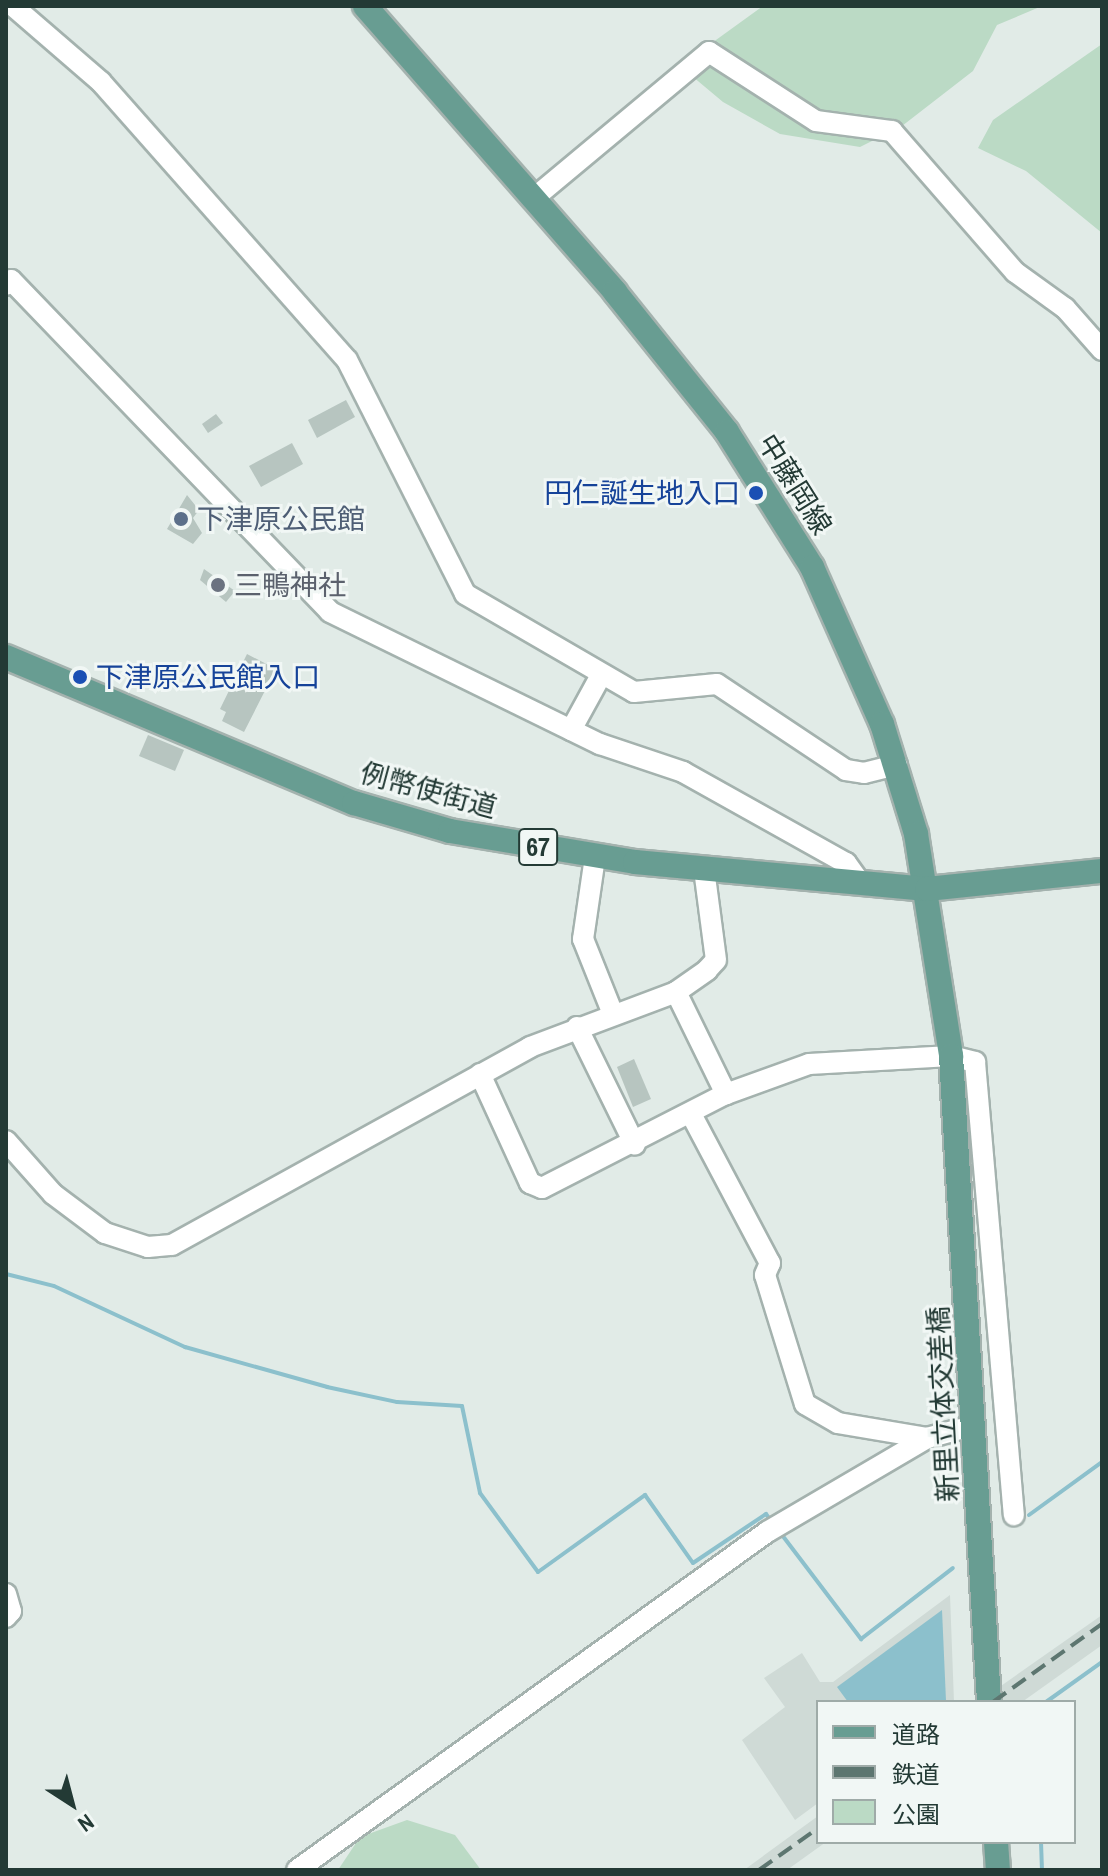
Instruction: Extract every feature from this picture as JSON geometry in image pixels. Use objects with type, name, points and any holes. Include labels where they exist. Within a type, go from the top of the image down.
[{"type":"main road","name":"中藤岡線","points":[[365,6],[534,198],[690,384],[763,485],[840,620],[897,765],[927,889],[955,1104]]},
{"type":"main road","name":"例幣使街道","points":[[6,657],[391,816],[595,857],[927,889],[1102,871]]},
{"type":"main road","name":"新里立体交差橋","points":[[955,1104],[989,1693]]},
{"type":"main road","points":[[996,1844],[998,1870]]},
{"type":"street","points":[[13,6],[101,82],[347,360],[465,594],[600,677],[647,694],[717,684],[846,770],[864,773],[897,765]]},
{"type":"street","points":[[534,198],[709,52],[816,121],[892,131],[1015,272],[1065,308],[1102,350]]},
{"type":"street","points":[[6,285],[11,280],[330,612],[571,730],[683,772],[846,863],[861,884]]},
{"type":"street","points":[[571,730],[600,677]]},
{"type":"street","points":[[595,857],[583,939],[613,1014]]},
{"type":"street","points":[[6,1141],[53,1194],[105,1233],[148,1247],[172,1245],[480,1074],[577,1027],[676,992],[716,960],[704,869]]},
{"type":"street","points":[[676,992],[726,1094]]},
{"type":"street","points":[[577,1027],[635,1145]]},
{"type":"street","points":[[480,1074],[532,1186],[563,1181],[726,1094],[830,1058],[951,1056],[975,1062],[981,1084],[998,1427],[1014,1515]]},
{"type":"street","points":[[691,1114],[770,1263],[765,1275],[805,1404],[838,1423],[927,1438]]},
{"type":"street","points":[[297,1870],[767,1532],[927,1438],[960,1429]]},
{"type":"street","points":[[6,1594],[11,1611],[6,1617]]},
{"type":"shaded area","points":[[950,1595],[954,1700],[816,1700],[816,1804],[795,1820],[742,1740],[785,1707],[764,1678],[802,1653],[820,1682],[833,1682]]},
{"type":"shaded area","points":[[1102,1615],[1102,1645],[1025,1700],[981,1700]]},
{"type":"shaded area","points":[[816,1817],[816,1844],[823,1844],[787,1870],[744,1870]]},
{"type":"green space","points":[[763,6],[1042,6],[997,25],[973,71],[902,126],[860,147],[780,134],[723,102],[680,66]]},
{"type":"green space","points":[[1102,44],[1102,233],[1026,171],[978,148],[993,120]]},
{"type":"green space","points":[[407,1820],[455,1835],[481,1870],[338,1870],[360,1837]]},
{"type":"water","points":[[942,1610],[946,1700],[847,1700],[837,1687]]},
{"type":"building","points":[[346,400],[355,417],[317,438],[308,420]]},
{"type":"building","points":[[216,414],[223,423],[208,433],[202,424]]},
{"type":"building","points":[[292,443],[303,464],[261,487],[249,466]]},
{"type":"building","name":"下津原公民館","points":[[187,495],[199,510],[193,518],[202,533],[193,544],[167,529]]},
{"type":"building","name":"三鴨神社","points":[[204,569],[235,591],[226,602],[200,580]]},
{"type":"building","points":[[247,654],[276,669],[244,732],[222,721],[226,712],[220,709]]},
{"type":"building","points":[[148,735],[184,750],[175,771],[139,756]]},
{"type":"building","points":[[634,1059],[651,1099],[633,1107],[617,1067]]},
{"type":"waterway","points":[[6,1274],[54,1286],[185,1347],[327,1387],[397,1402],[462,1406],[480,1493],[538,1572],[645,1495],[693,1563],[766,1514],[771,1521]]},
{"type":"waterway","points":[[1029,1515],[1102,1462]]},
{"type":"waterway","points":[[779,1531],[861,1639],[953,1568]]},
{"type":"waterway","points":[[1049,1700],[1102,1662]]},
{"type":"waterway","points":[[1041,1844],[1042,1870]]},
{"type":"railway","points":[[996,1700],[1102,1624]]},
{"type":"railway","points":[[759,1870],[816,1829]]},
{"type":"place","name":"円仁誕生地入口","points":[[756,493]]},
{"type":"place","name":"下津原公民館","points":[[181,519]]},
{"type":"place","name":"三鴨神社","points":[[218,585]]},
{"type":"place","name":"下津原公民館入口","points":[[80,677]]}]
